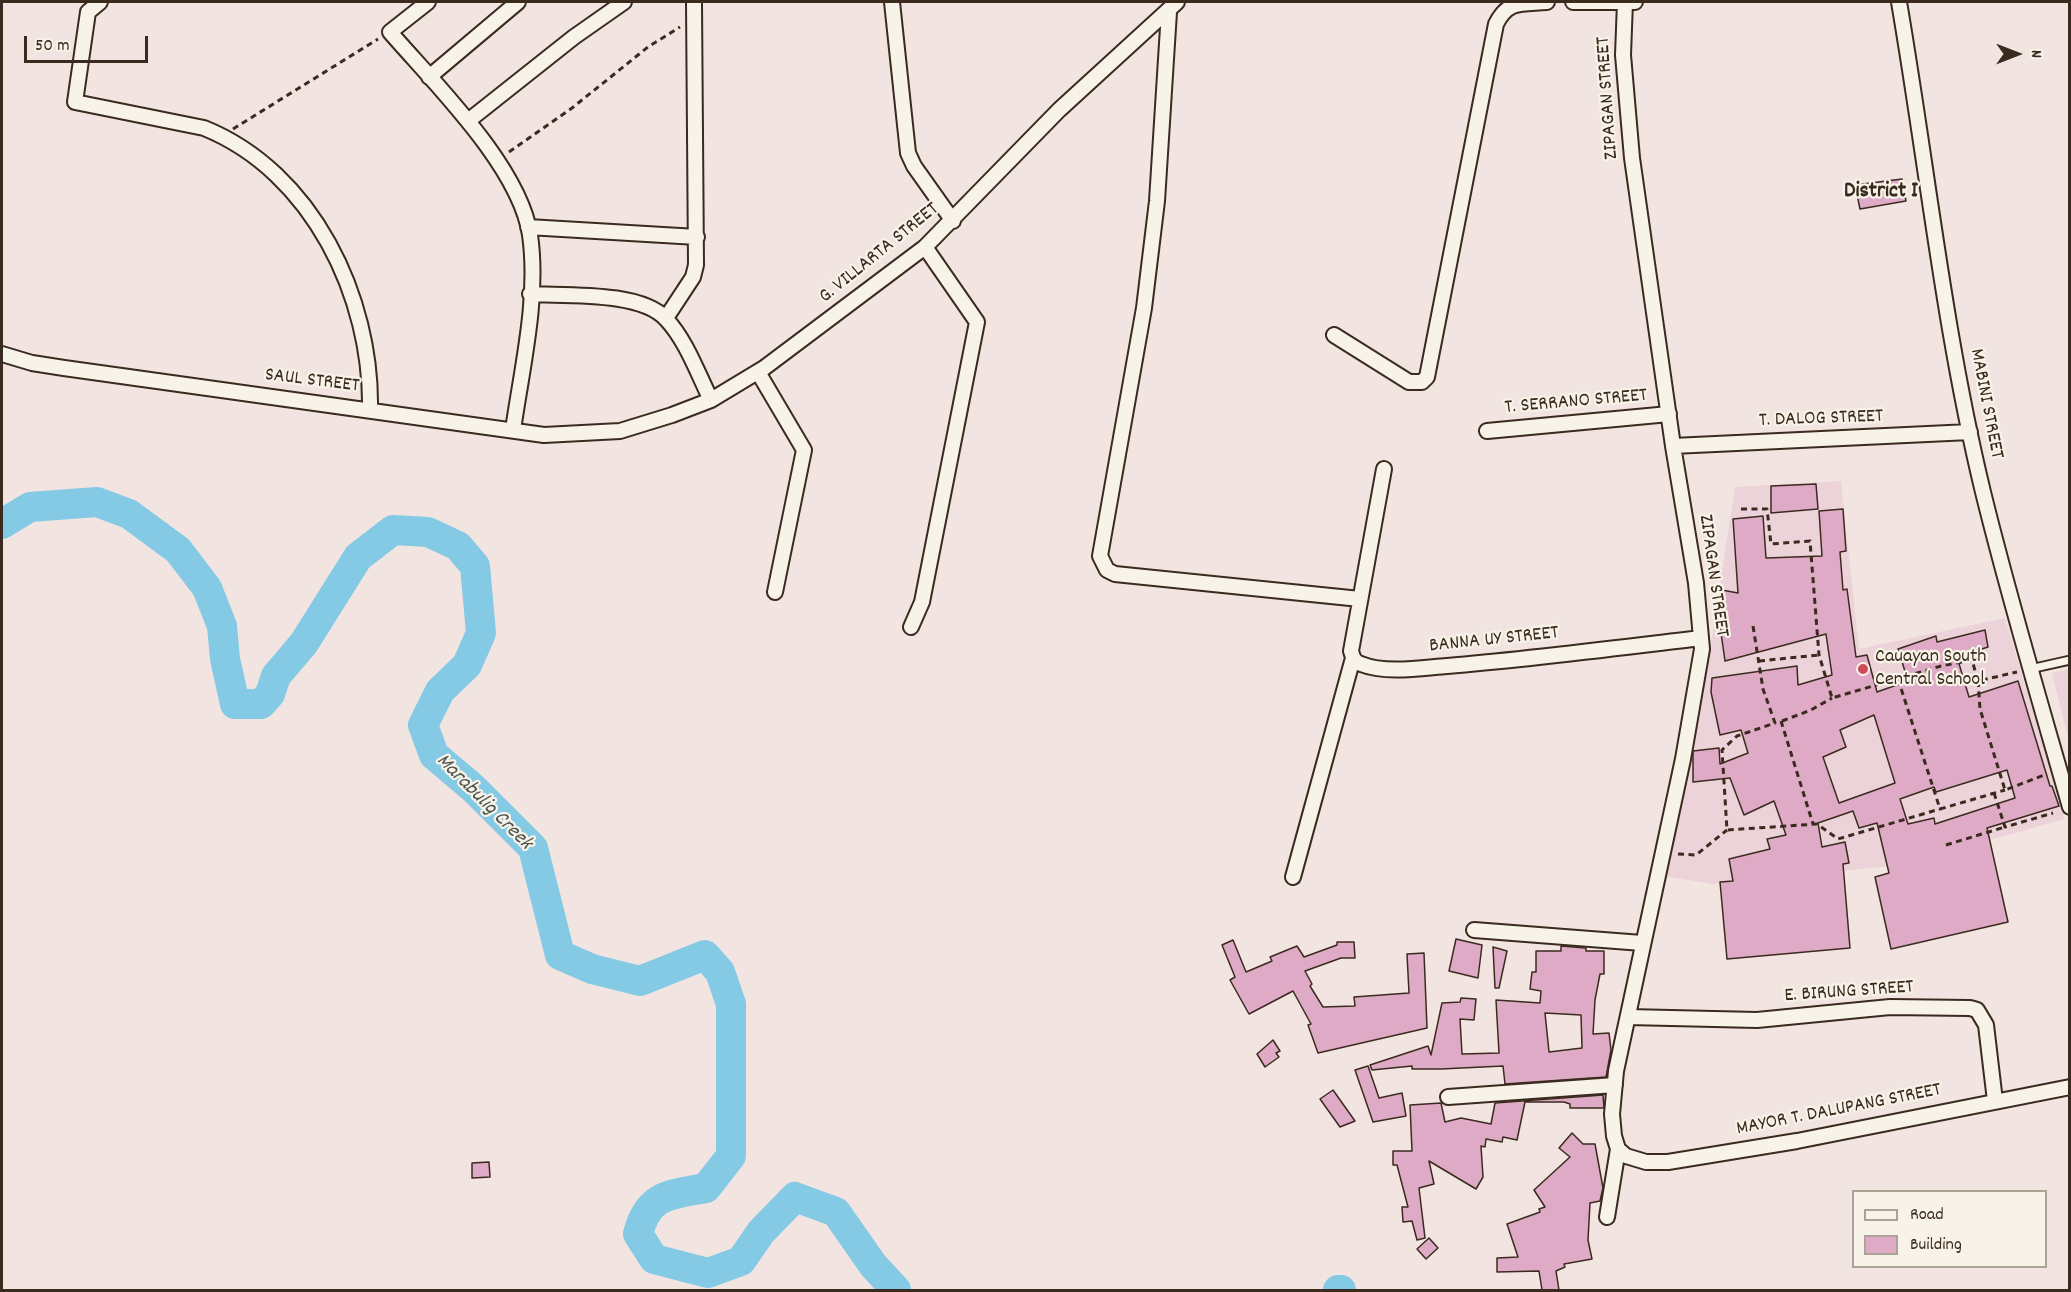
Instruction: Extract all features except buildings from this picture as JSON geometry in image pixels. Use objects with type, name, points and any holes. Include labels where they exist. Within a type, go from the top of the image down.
[{"type":"street","points":[[100,2],[88,12],[75,102],[204,128],[223,136],[253,156],[285,185],[327,238],[354,297],[368,356],[370,409]]},
{"type":"street","points":[[428,2],[390,32],[468,121],[513,183],[528,227],[532,270],[531,294],[513,429]]},
{"type":"street","points":[[429,77],[518,2]]},
{"type":"street","points":[[468,121],[574,37],[624,2]]},
{"type":"street","points":[[666,318],[693,278],[697,237],[694,2]]},
{"type":"street","points":[[892,2],[908,153],[914,166],[953,221]]},
{"type":"street","points":[[1334,335],[1409,382],[1422,382],[1427,377],[1496,24],[1504,9],[1513,4],[1547,2]]},
{"type":"street","points":[[1573,2],[1628,2]]},
{"type":"street","name":"ZIPAGAN STREET","points":[[1607,1217],[1618,1149],[1612,1114],[1615,1085],[1642,943],[1663,854],[1696,692],[1702,649],[1696,583],[1673,446],[1632,158],[1623,55],[1628,2]]},
{"type":"street","name":"MABINI STREET","points":[[1899,2],[1917,104],[1942,289],[1983,494],[2070,807]]},
{"type":"street","points":[[1173,7],[1156,211],[1144,308],[1100,556],[1102,564],[1115,574],[1360,599]]},
{"type":"street","name":"G. VILLARTA STREET","points":[[620,430],[711,400],[758,372],[925,247],[953,221],[1059,110],[1173,7]]},
{"type":"street","points":[[528,227],[697,237]]},
{"type":"street","points":[[911,627],[922,602],[977,321],[925,247]]},
{"type":"street","points":[[531,294],[635,302],[666,318],[711,400]]},
{"type":"street","name":"SAUL STREET","points":[[2,354],[32,363],[64,368],[544,435],[620,430]]},
{"type":"street","points":[[758,372],[804,450],[775,592]]},
{"type":"street","name":"T. SERRANO STREET","points":[[1487,430],[1669,414]]},
{"type":"street","name":"T. DALOG STREET","points":[[1673,446],[1970,432]]},
{"type":"street","points":[[1293,877],[1353,658],[1351,651],[1384,468]]},
{"type":"street","name":"BANNA UY STREET","points":[[1353,658],[1358,663],[1378,668],[1414,668],[1490,662],[1701,638]]},
{"type":"street","points":[[1474,930],[1642,943]]},
{"type":"street","name":"E. BIRUNG STREET","points":[[1628,1017],[1757,1020],[1890,1007],[1970,1008],[1977,1010],[1986,1025],[1995,1101]]},
{"type":"street","points":[[1448,1096],[1615,1085]]},
{"type":"street","name":"MAYOR T. DALUPANG STREET","points":[[1618,1149],[1634,1160],[1668,1162],[1797,1141],[2070,1087]]},
{"type":"lane","points":[[2030,669],[2070,660]]},
{"type":"path","points":[[496,162],[572,108],[648,47],[694,18]]},
{"type":"path","points":[[223,136],[390,32]]},
{"type":"path","points":[[1741,509],[1767,508],[1771,544],[1809,542],[1820,655],[1832,698]]},
{"type":"path","points":[[1753,626],[1763,689],[1775,723]]},
{"type":"path","points":[[1758,661],[1820,655]]},
{"type":"path","points":[[1727,830],[1722,750],[1737,736],[1811,710],[1832,698],[1898,678],[1972,660],[1978,681],[1980,709],[2005,790]]},
{"type":"path","points":[[1978,681],[2030,669]]},
{"type":"path","points":[[1898,678],[1940,809]]},
{"type":"path","points":[[1781,721],[1813,824]]},
{"type":"path","points":[[1663,854],[1696,855],[1727,830],[1817,824],[1838,839],[2005,790],[2047,774],[2044,763]]},
{"type":"path","points":[[1994,793],[2005,827]]},
{"type":"path","points":[[1946,845],[2053,813]]},
{"type":"shaded area","name":"Cauayan South Central School","points":[[1841,481],[1859,649],[2005,618],[2065,819],[1901,865],[1712,884],[1665,876],[1704,689],[1735,487]]},
{"type":"shaded area","points":[[2069,669],[2070,741],[2052,673]]},
{"type":"waterway","name":"Marabulig Creek","points":[[2,524],[30,507],[97,502],[129,514],[178,550],[207,588],[222,626],[225,659],[235,704],[261,704],[270,694],[276,676],[304,643],[358,557],[393,530],[428,532],[458,546],[475,566],[481,633],[467,665],[440,691],[423,725],[434,755],[473,788],[533,848],[560,955],[592,969],[640,981],[705,955],[720,972],[731,1004],[731,1156],[706,1188],[671,1195],[654,1204],[642,1221],[638,1234],[654,1259],[708,1273],[741,1261],[761,1232],[795,1197],[836,1212],[873,1265],[896,1290]]},
{"type":"place","name":"Cauayan South Central School","points":[[1863,669]]},
{"type":"district","name":"District I","points":[[1881,193]]}]
